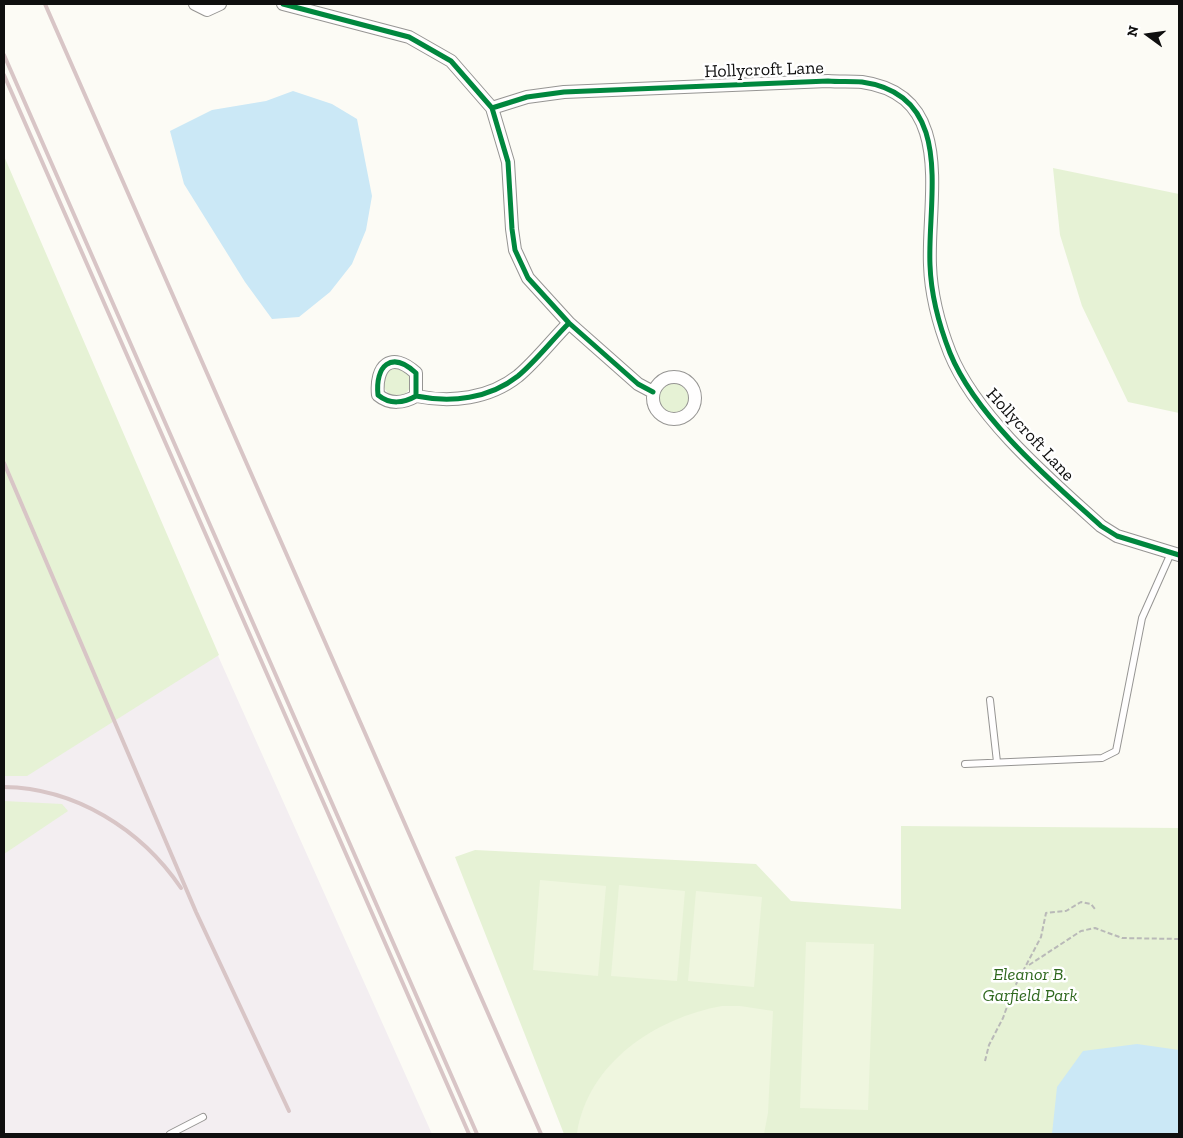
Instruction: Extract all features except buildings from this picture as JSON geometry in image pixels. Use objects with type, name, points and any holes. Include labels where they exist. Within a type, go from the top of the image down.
[{"type":"street","points":[[195,4],[207,10],[220,4]]},
{"type":"street","points":[[283,4],[409,37],[450,61],[492,108],[508,162],[515,250],[528,278],[569,323],[638,384],[653,392]]},
{"type":"street","name":"Hollycroft Lane","points":[[492,108],[527,97],[564,92],[828,82],[863,82],[888,90],[908,103],[924,122],[932,161],[930,266],[933,297],[950,354],[966,383],[999,428],[1102,526],[1117,536],[1175,554]]},
{"type":"street","points":[[416,396],[454,401],[488,392],[518,376],[569,323]]},
{"type":"lane","points":[[965,764],[1102,758],[1116,751],[1142,618],[1175,554]]},
{"type":"lane","points":[[990,700],[997,762]]},
{"type":"lane","points":[[170,1134],[203,1117]]},
{"type":"path","points":[[985,1061],[989,1045],[1003,1018],[1013,990],[1028,966],[1042,937],[1046,913],[1066,911],[1081,902],[1090,904],[1094,909]]},
{"type":"path","points":[[1028,966],[1081,931],[1096,928],[1122,938],[1179,939]]},
{"type":"shaded area","points":[[4,167],[66,316],[432,1134],[4,1134]]},
{"type":"green space","points":[[4,156],[219,655],[27,776],[4,776]]},
{"type":"green space","points":[[1053,168],[1179,194],[1179,413],[1128,402],[1082,306],[1060,235]]},
{"type":"green space","points":[[397,368],[407,372],[411,382],[407,392],[397,396],[387,392],[383,382],[387,372]]},
{"type":"green space","points":[[674,383],[684,388],[689,398],[684,408],[674,413],[664,408],[659,398],[664,388]]},
{"type":"green space","points":[[4,801],[62,804],[68,811],[4,854]]},
{"type":"green space","name":"Eleanor B. Garfield Park","points":[[901,826],[1179,828],[1179,1134],[564,1134],[455,857],[475,850],[756,864],[791,901],[901,909]]},
{"type":"green space","points":[[540,880],[606,886],[598,976],[533,970]]},
{"type":"green space","points":[[619,885],[685,891],[677,981],[611,976]]},
{"type":"green space","points":[[696,891],[762,897],[754,987],[688,981]]},
{"type":"green space","points":[[806,942],[874,944],[868,1110],[800,1108]]},
{"type":"green space","points":[[722,1006],[740,1006],[773,1011],[768,1113],[764,1134],[577,1134],[584,1108],[595,1085],[610,1065],[629,1048],[650,1033],[673,1021],[697,1012]]},
{"type":"water","points":[[293,91],[332,104],[357,119],[372,196],[366,230],[352,264],[330,292],[299,317],[272,319],[245,282],[184,184],[170,131],[212,110],[266,101]]},
{"type":"water","points":[[1137,1044],[1179,1050],[1179,1134],[1052,1134],[1057,1087],[1083,1051]]},
{"type":"railway","points":[[45,4],[541,1134]]},
{"type":"railway","points":[[4,55],[477,1134]]},
{"type":"railway","points":[[4,75],[469,1134]]},
{"type":"railway","points":[[4,463],[196,912],[289,1111]]},
{"type":"railway","points":[[4,787],[30,789],[56,795],[81,804],[104,816],[126,830],[146,847],[181,888]]},
{"type":"cycle path","points":[[283,4],[409,37],[451,61],[492,108],[508,162],[515,250],[528,278],[569,323],[638,384],[653,392]]},
{"type":"cycle path","points":[[492,108],[527,97],[564,92],[828,81],[862,82],[892,91],[912,107],[924,128],[931,154],[930,265],[932,287],[942,332],[962,377],[977,401],[1016,446],[1101,526],[1117,536],[1179,555]]},
{"type":"cycle path","points":[[416,396],[416,373],[399,363],[392,362],[386,364],[379,376],[378,395],[392,402],[407,400],[416,396],[443,399],[469,397],[495,390],[518,376],[569,323]]}]
